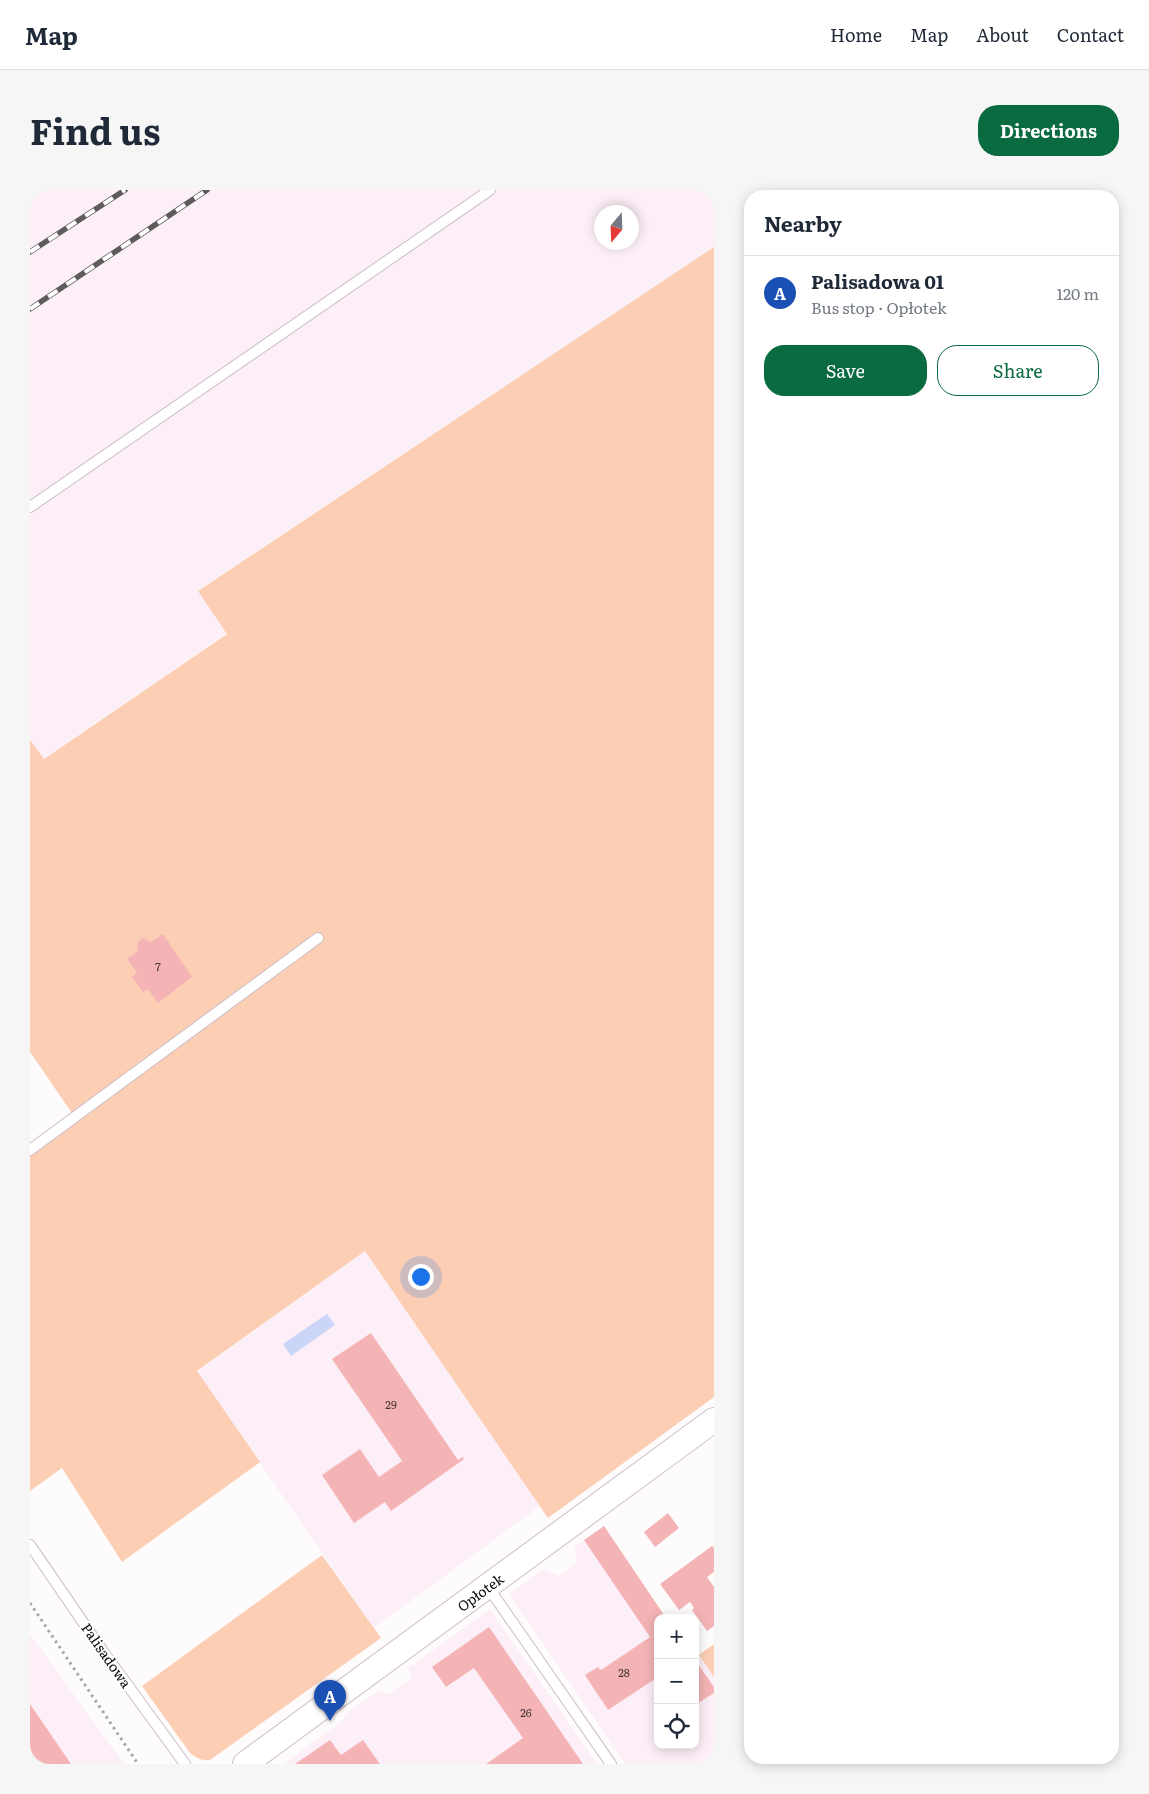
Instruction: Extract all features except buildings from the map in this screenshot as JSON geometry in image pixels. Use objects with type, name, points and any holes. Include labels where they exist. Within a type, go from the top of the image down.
[{"type":"street","name":"Opłotek","points":[[245,1764],[714,1420]]},
{"type":"lane","points":[[30,507],[490,190]]},
{"type":"lane","points":[[30,1150],[318,938]]},
{"type":"lane","name":"Palisadowa","points":[[30,1545],[102,1650],[185,1764]]},
{"type":"lane","points":[[488,1587],[611,1764]]},
{"type":"path","points":[[30,1603],[138,1764]]},
{"type":"shaded area","points":[[30,190],[714,190],[714,247],[198,590],[227,633],[43,759],[30,740]]},
{"type":"shaded area","points":[[714,247],[714,1397],[548,1518],[365,1251],[197,1371],[260,1462],[122,1562],[62,1468],[30,1491],[30,1147],[74,1116],[30,1052],[30,740],[44,759],[227,634],[198,591]]},
{"type":"shaded area","points":[[365,1251],[540,1506],[374,1628],[197,1372]]},
{"type":"shaded area","points":[[604,1526],[663,1614],[654,1614],[654,1749],[699,1749],[699,1655],[714,1677],[714,1764],[625,1764],[509,1594],[544,1569],[559,1576],[576,1563],[575,1547]]},
{"type":"shaded area","points":[[322,1555],[381,1638],[210,1760],[202,1760],[190,1753],[142,1686]]},
{"type":"shaded area","points":[[490,1609],[597,1764],[284,1764],[343,1720],[345,1714],[379,1690],[387,1695],[412,1678],[408,1668]]},
{"type":"shaded area","points":[[30,1634],[124,1764],[30,1764]]},
{"type":"shaded area","points":[[714,1644],[714,1677],[699,1655]]},
{"type":"water","points":[[327,1314],[335,1325],[291,1356],[283,1344]]},
{"type":"railway","points":[[30,252],[125,190]]},
{"type":"railway","points":[[30,309],[207,190]]},
{"type":"place","name":"Palisadowa 01","points":[[330,1721]]}]
